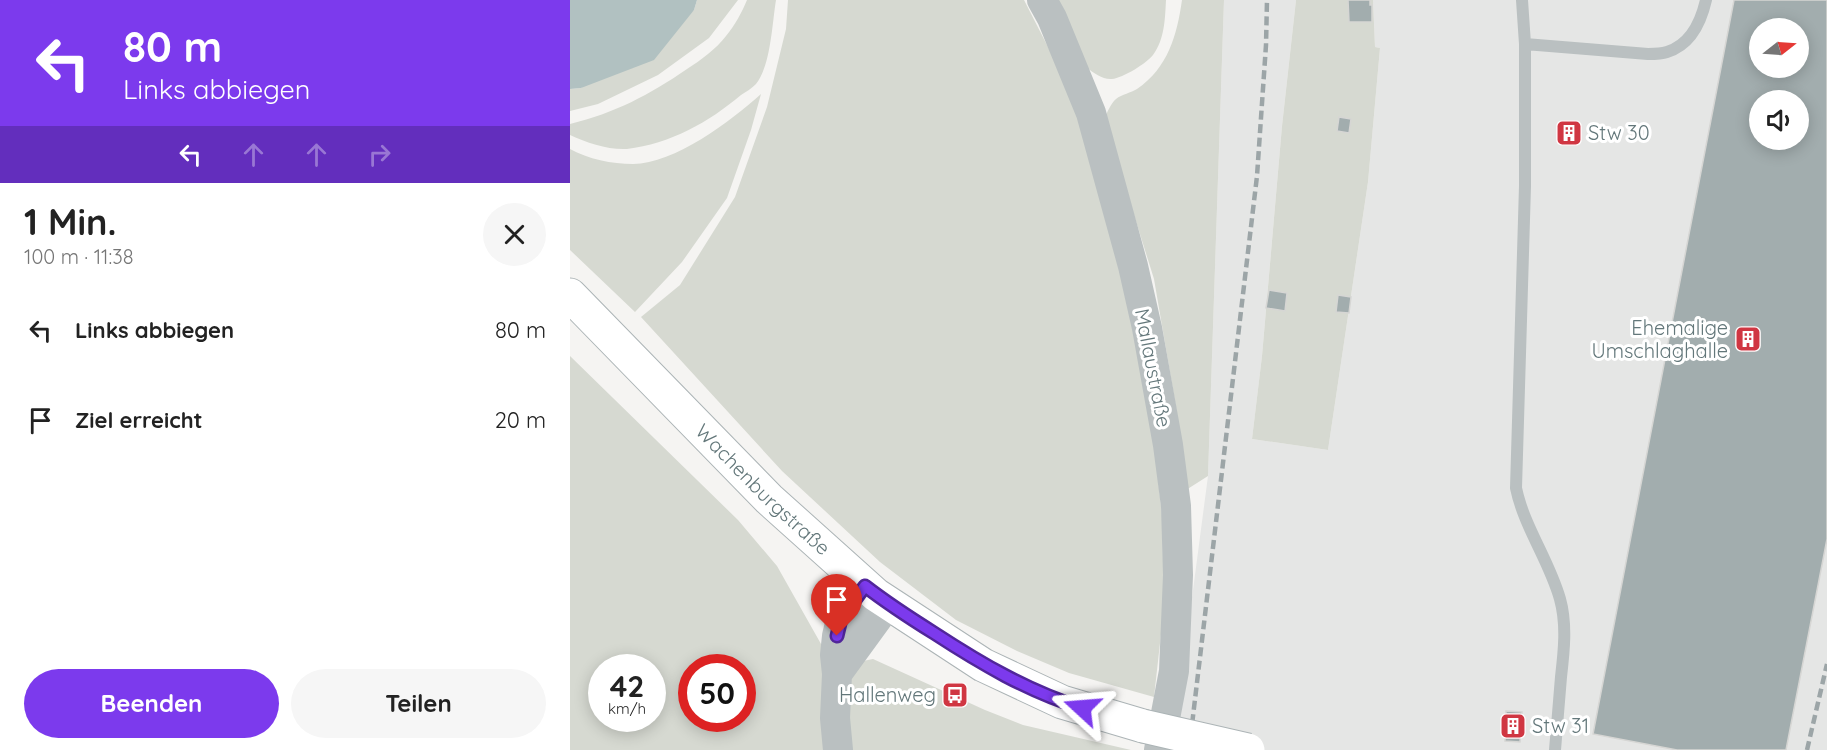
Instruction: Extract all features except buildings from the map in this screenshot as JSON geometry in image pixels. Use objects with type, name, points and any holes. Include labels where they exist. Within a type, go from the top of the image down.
[{"type":"main road","name":"Wachenburgstraße","points":[[570,295],[769,499],[876,595],[983,665],[1062,702],[1151,738],[1248,750]]},
{"type":"street","name":"Mallaustraße","points":[[1042,0],[1052,18],[1091,113],[1147,328],[1168,445],[1176,506],[1178,575],[1174,671],[1151,738]]},
{"type":"street","points":[[838,750],[835,718],[837,674],[835,655],[841,619],[876,595]]},
{"type":"lane","points":[[1522,0],[1526,44],[1525,186],[1516,488],[1520,507],[1554,580],[1564,620],[1555,750]]},
{"type":"lane","points":[[1526,44],[1648,54],[1666,52],[1681,46],[1693,33],[1703,14],[1706,0]]},
{"type":"shaded area","points":[[570,0],[697,0],[694,10],[654,60],[581,88],[570,89]]},
{"type":"shaded area","points":[[697,0],[738,0],[709,38],[658,75],[598,104],[570,111],[570,89],[581,88],[694,10]]},
{"type":"shaded area","points":[[747,0],[776,0],[765,66],[756,84],[751,88],[702,123],[674,137],[643,146],[627,149],[605,147],[570,135],[570,124],[631,102],[659,87],[703,58],[729,32]]},
{"type":"shaded area","points":[[788,0],[1024,0],[1069,88],[1094,156],[1149,399],[1162,515],[1164,607],[1154,697],[1069,673],[1017,651],[956,620],[880,562],[782,471],[641,317],[680,285],[735,197],[767,107],[786,29]]},
{"type":"shaded area","points":[[1054,0],[1166,0],[1164,28],[1157,49],[1150,58],[1134,70],[1117,78],[1102,77],[1087,68]]},
{"type":"shaded area","points":[[1182,0],[1224,0],[1208,476],[1186,490],[1177,413],[1154,279],[1104,119],[1114,101],[1148,81],[1164,61],[1174,38]]},
{"type":"shaded area","points":[[1224,0],[1296,0],[1252,439],[1328,450],[1368,182],[1380,48],[1375,47],[1373,0],[1827,0],[1827,750],[1172,750],[1208,476]]},
{"type":"shaded area","points":[[1296,0],[1373,0],[1375,47],[1380,48],[1368,182],[1328,450],[1252,439]]},
{"type":"shaded area","points":[[761,94],[727,198],[682,262],[635,312],[570,250],[570,149],[584,156],[609,162],[633,164],[649,162],[666,157],[701,139]]},
{"type":"shaded area","points":[[570,356],[738,520],[777,566],[834,667],[873,659],[1023,725],[1131,750],[570,750]]},
{"type":"railway","points":[[1189,750],[1257,176],[1267,0]]},
{"type":"railway","points":[[1807,750],[1827,664]]},
{"type":"place","name":"Stw 30","points":[[1569,133]]},
{"type":"place","name":"Ehemalige Umschlaghalle","points":[[1748,339]]},
{"type":"place","name":"Hallenweg","points":[[955,695]]},
{"type":"place","name":"Stw 31","points":[[1513,726]]},
{"type":"route","points":[[837,636],[841,619],[865,586],[888,604],[983,665],[1062,702],[1082,708]]}]
